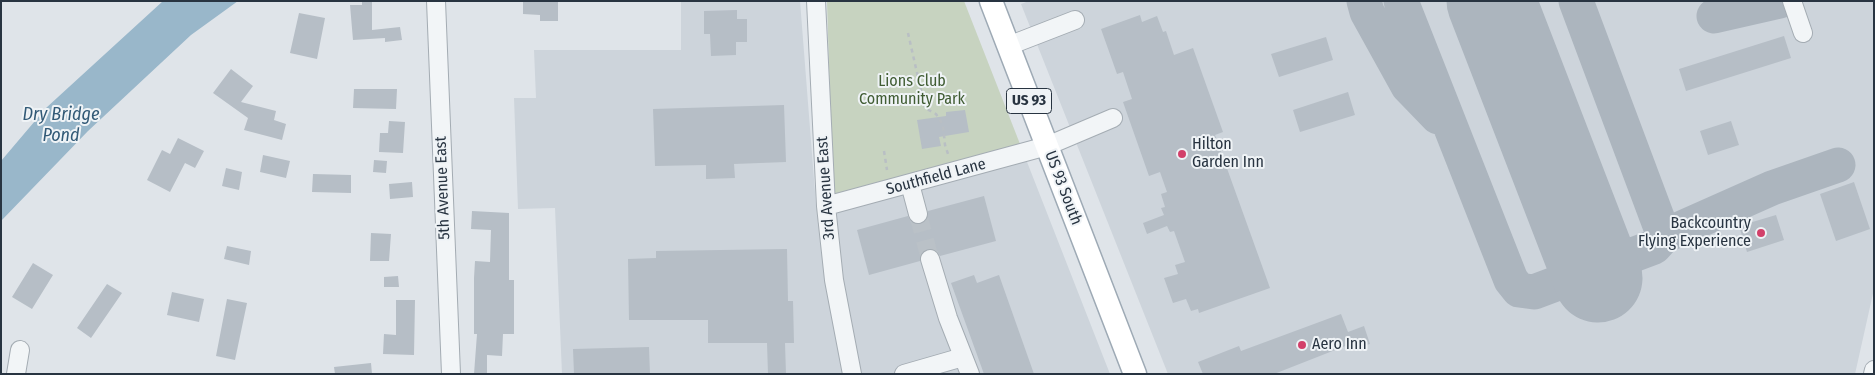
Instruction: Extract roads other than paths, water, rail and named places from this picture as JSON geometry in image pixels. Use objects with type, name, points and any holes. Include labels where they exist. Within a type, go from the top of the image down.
[{"type":"main road","name":"US 93 South","points":[[991,1],[1135,374]]},
{"type":"street","name":"5th Avenue East","points":[[436,1],[450,374]]},
{"type":"street","name":"3rd Avenue East","points":[[816,1],[826,206],[834,280],[852,374]]},
{"type":"street","points":[[1792,1],[1803,33]]},
{"type":"street","points":[[1008,46],[1075,20]]},
{"type":"street","name":"Southfield Lane","points":[[826,206],[1047,146],[1113,118]]},
{"type":"street","points":[[910,184],[918,214]]},
{"type":"street","points":[[930,259],[948,318],[970,374]]},
{"type":"street","points":[[16,374],[20,350]]},
{"type":"street","points":[[904,374],[963,357]]},
{"type":"water","name":"Dry Bridge Pond","points":[[163,1],[238,1],[191,35],[88,131],[1,221],[1,161],[46,108]]},
{"type":"tunnel","points":[[918,214],[930,259]]},
{"type":"place","name":"Hilton Garden Inn","points":[[1182,154]]},
{"type":"place","name":"Backcountry Flying Experience","points":[[1761,233]]},
{"type":"place","name":"Aero Inn","points":[[1302,345]]},
{"type":"park label","name":"Lions Club Community Park","points":[[912,91]]}]
